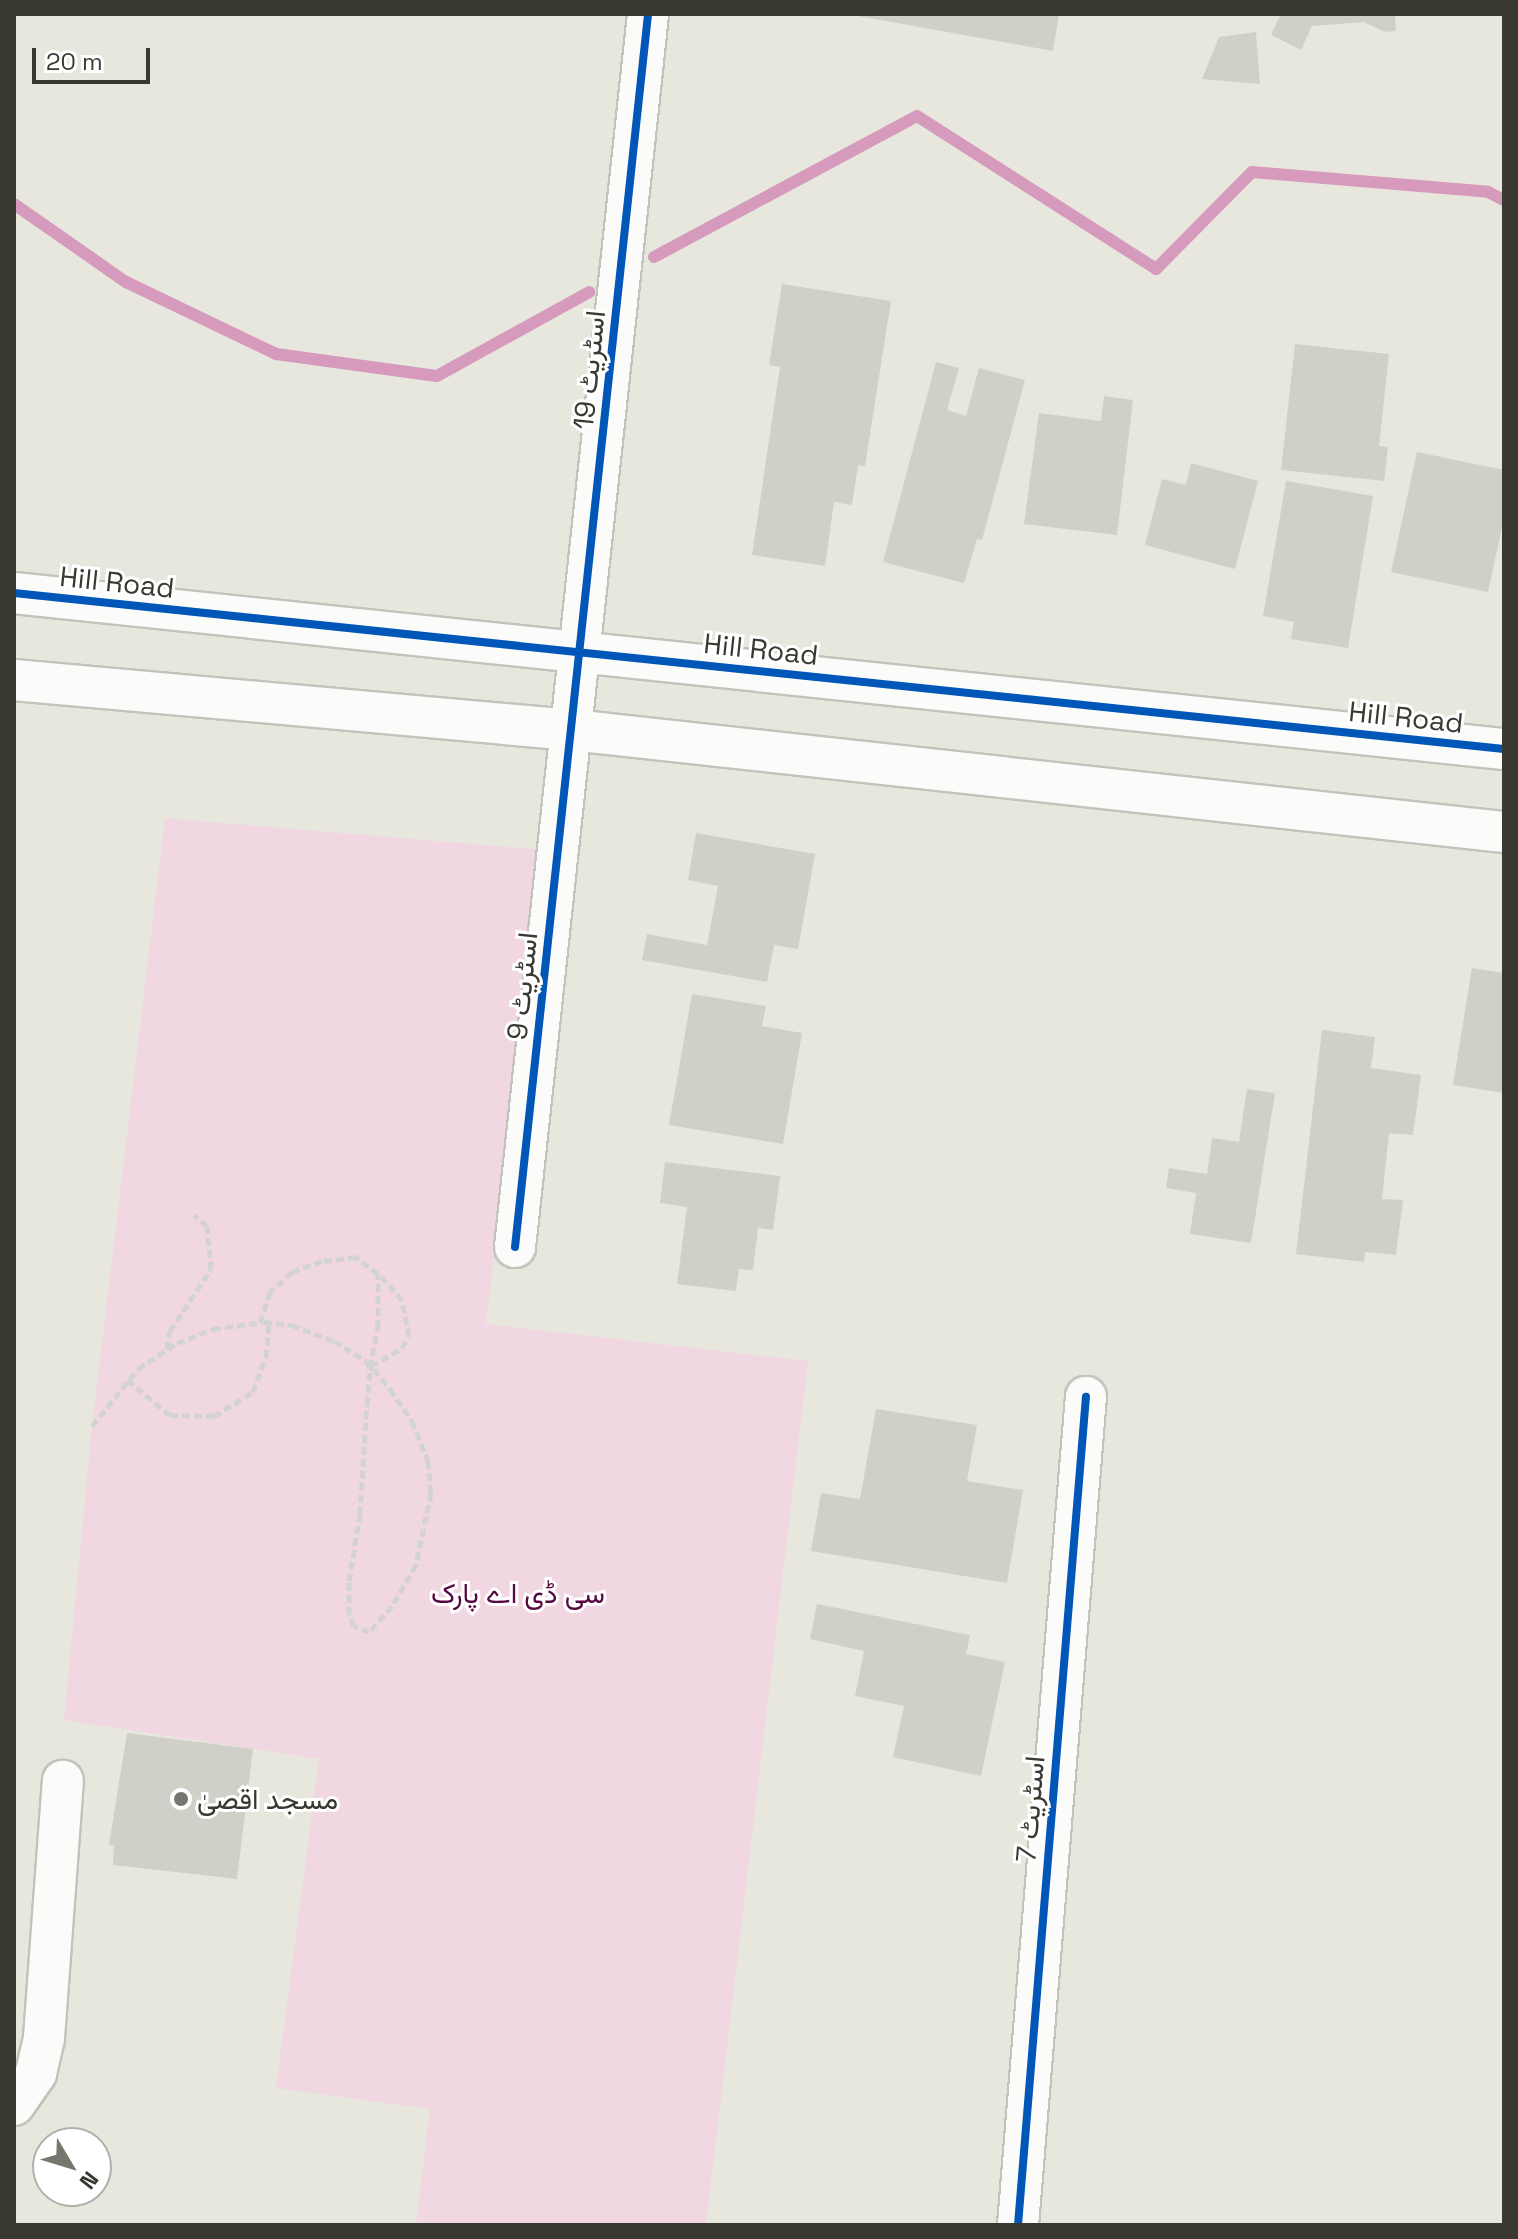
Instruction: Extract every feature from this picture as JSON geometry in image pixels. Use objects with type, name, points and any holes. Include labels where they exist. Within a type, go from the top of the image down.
[{"type":"street","name":"اسٹریٹ 19","points":[[572,730],[648,14]]},
{"type":"street","name":"Hill Road","points":[[14,593],[1504,749]]},
{"type":"street","points":[[14,680],[572,730],[1504,832]]},
{"type":"street","name":"اسٹریٹ 9","points":[[515,1247],[572,730]]},
{"type":"street","name":"اسٹریٹ 7","points":[[1018,2225],[1086,1397]]},
{"type":"street","points":[[14,2105],[36,2073],[44,2038],[63,1781]]},
{"type":"path","points":[[167,1349],[170,1331],[211,1269],[207,1226],[194,1215]]},
{"type":"path","points":[[260,1323],[270,1292],[292,1272],[322,1261],[356,1257],[378,1274],[402,1300],[409,1336],[402,1348],[370,1367]]},
{"type":"path","points":[[92,1426],[127,1380],[167,1349],[213,1329],[269,1323],[334,1341],[370,1367],[412,1421],[428,1461],[431,1493],[416,1565],[392,1606],[369,1632],[354,1626],[349,1614],[349,1581],[360,1514],[370,1367],[378,1327],[378,1274]]},
{"type":"path","points":[[127,1380],[170,1415],[214,1416],[253,1392],[266,1357],[269,1323]]},
{"type":"green space","name":"سی ڈی اے پارک","points":[[165,818],[542,850],[486,1324],[808,1361],[706,2225],[416,2225],[430,2109],[276,2088],[319,1759],[64,1720],[92,1426]]},
{"type":"building","points":[[847,14],[1059,14],[1053,51]]},
{"type":"building","points":[[1281,14],[1395,14],[1396,31],[1385,32],[1364,22],[1312,26],[1301,50],[1271,35]]},
{"type":"building","points":[[1256,32],[1260,84],[1202,79],[1219,37]]},
{"type":"building","points":[[782,284],[891,301],[865,466],[858,465],[852,505],[834,502],[825,566],[752,555],[780,367],[769,365]]},
{"type":"building","points":[[1295,344],[1389,354],[1379,446],[1388,447],[1384,481],[1281,470]]},
{"type":"building","points":[[936,362],[959,368],[947,410],[966,416],[979,368],[1025,380],[982,540],[977,539],[964,583],[883,562]]},
{"type":"building","points":[[1104,396],[1133,400],[1117,535],[1024,524],[1039,413],[1101,421]]},
{"type":"building","points":[[1417,452],[1504,470],[1504,518],[1488,592],[1391,572]]},
{"type":"building","points":[[1191,463],[1258,481],[1235,569],[1145,545],[1162,479],[1186,485]]},
{"type":"building","points":[[1286,481],[1373,496],[1348,648],[1291,639],[1294,622],[1263,616]]},
{"type":"building","points":[[696,833],[815,854],[798,949],[774,945],[767,982],[642,960],[647,934],[707,945],[718,886],[688,880]]},
{"type":"building","points":[[1472,968],[1504,973],[1504,1093],[1453,1085]]},
{"type":"building","points":[[692,994],[766,1006],[762,1026],[802,1033],[783,1144],[669,1125]]},
{"type":"building","points":[[1322,1030],[1375,1037],[1371,1068],[1421,1075],[1413,1135],[1389,1133],[1382,1199],[1403,1200],[1396,1255],[1365,1252],[1364,1262],[1296,1254]]},
{"type":"building","points":[[1247,1089],[1275,1093],[1251,1243],[1190,1234],[1196,1193],[1166,1188],[1169,1168],[1207,1174],[1212,1138],[1239,1142]]},
{"type":"building","points":[[665,1162],[780,1176],[773,1230],[758,1228],[753,1270],[739,1269],[736,1291],[677,1284],[687,1207],[660,1203]]},
{"type":"building","points":[[876,1409],[977,1425],[967,1481],[1023,1490],[1007,1583],[811,1551],[821,1493],[860,1499]]},
{"type":"building","points":[[817,1604],[970,1635],[966,1654],[1005,1662],[981,1776],[893,1757],[904,1706],[855,1696],[864,1651],[810,1639]]},
{"type":"building","name":"مسجد اقصیٰ","points":[[127,1733],[253,1749],[237,1879],[113,1865],[114,1845],[109,1845]]},
{"type":"waterway","points":[[654,257],[917,116],[1156,269],[1252,172],[1488,192],[1504,200]]},
{"type":"waterway","points":[[14,204],[126,282],[276,354],[437,376],[589,292]]},
{"type":"cycle path","points":[[515,1247],[648,14]]},
{"type":"cycle path","points":[[14,593],[1504,749]]},
{"type":"cycle path","points":[[1018,2225],[1086,1397]]},
{"type":"place","name":"مسجد اقصیٰ","points":[[181,1799]]}]
